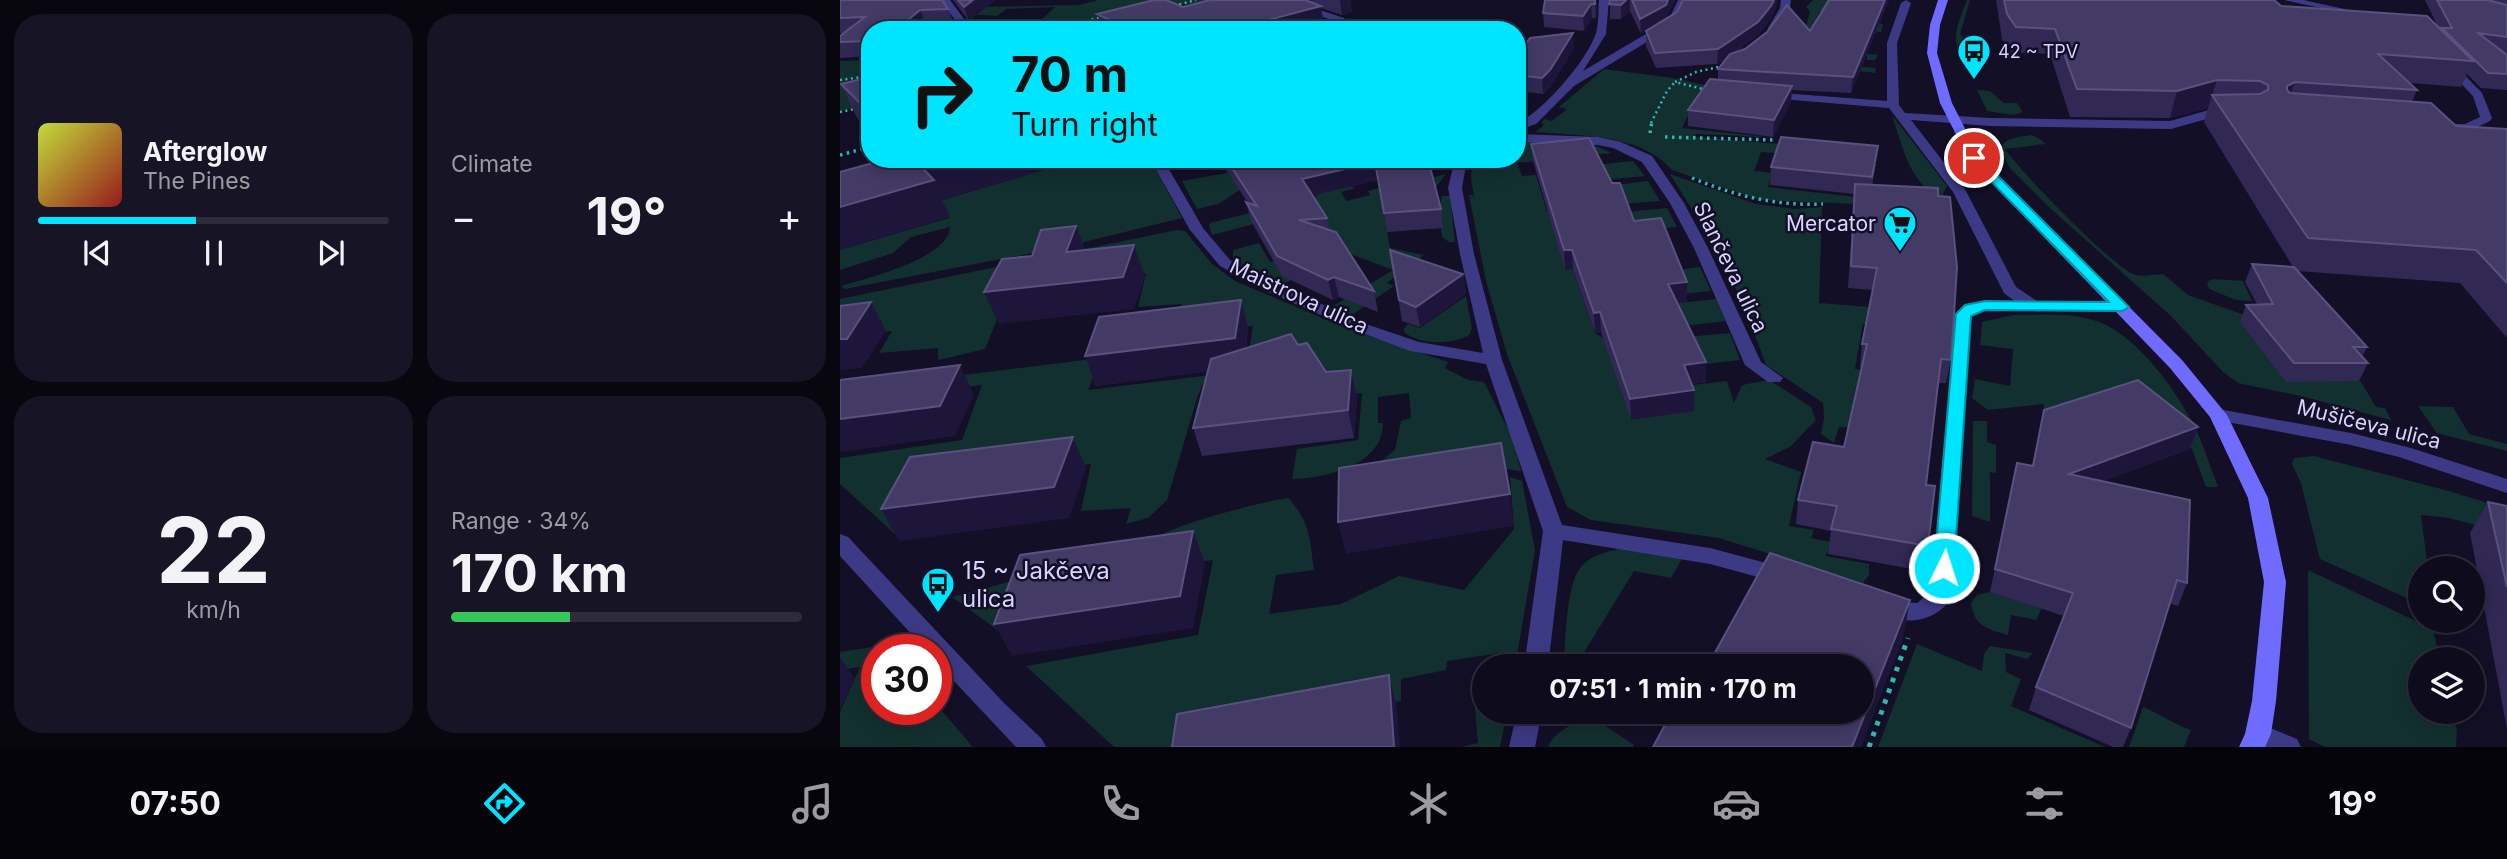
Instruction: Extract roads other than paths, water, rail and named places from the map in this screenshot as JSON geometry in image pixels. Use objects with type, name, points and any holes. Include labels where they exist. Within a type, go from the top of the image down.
[{"type":"main road","points":[[1943,0],[1935,25],[1932,53],[1954,120],[1974,158],[2165,350],[2218,415],[2258,498],[2275,582],[2273,625],[2255,740]]},
{"type":"street","points":[[945,0],[961,21]]},
{"type":"street","points":[[1570,84],[1601,34],[1604,0]]},
{"type":"street","points":[[1526,123],[1532,121],[1570,84],[1672,23],[1683,0]]},
{"type":"street","points":[[1769,35],[1785,8],[1786,0]]},
{"type":"street","points":[[2289,0],[2382,18]]},
{"type":"street","points":[[1906,3],[1892,43],[1898,110],[1959,191],[2010,290],[2022,300],[2038,307]]},
{"type":"street","points":[[1311,10],[1341,21]]},
{"type":"street","points":[[2428,125],[2467,128],[2486,118],[2478,95],[2435,50]]},
{"type":"street","points":[[1762,94],[1898,110],[1954,120],[2171,125],[2209,114],[2240,115]]},
{"type":"street","name":"Slančeva ulica","points":[[1526,138],[1598,141],[1647,159],[1656,169],[1701,248],[1754,365],[1774,378]]},
{"type":"street","name":"Maistrova ulica","points":[[1161,168],[1197,230],[1225,263],[1272,288],[1363,328],[1416,347],[1493,360]]},
{"type":"street","points":[[1459,168],[1455,188],[1467,254],[1493,360],[1554,531],[1538,654]]},
{"type":"street","points":[[1889,610],[1917,614],[1933,607],[1942,595],[1963,314],[1970,309],[1985,306],[2122,307]]},
{"type":"street","name":"Mušičeva ulica","points":[[2218,415],[2351,439],[2404,452],[2507,486]]},
{"type":"street","points":[[1554,531],[1710,556],[1795,579]]},
{"type":"street","points":[[840,541],[995,710],[1033,747]]},
{"type":"street","points":[[1522,747],[1527,724]]},
{"type":"street","points":[[2255,740],[2288,747]]},
{"type":"place","name":"42 ~ TPV","points":[[1974,81]]},
{"type":"place","name":"Mercator","points":[[1900,253]]},
{"type":"place","name":"15 ~ Jakčeva ulica","points":[[938,614]]}]
